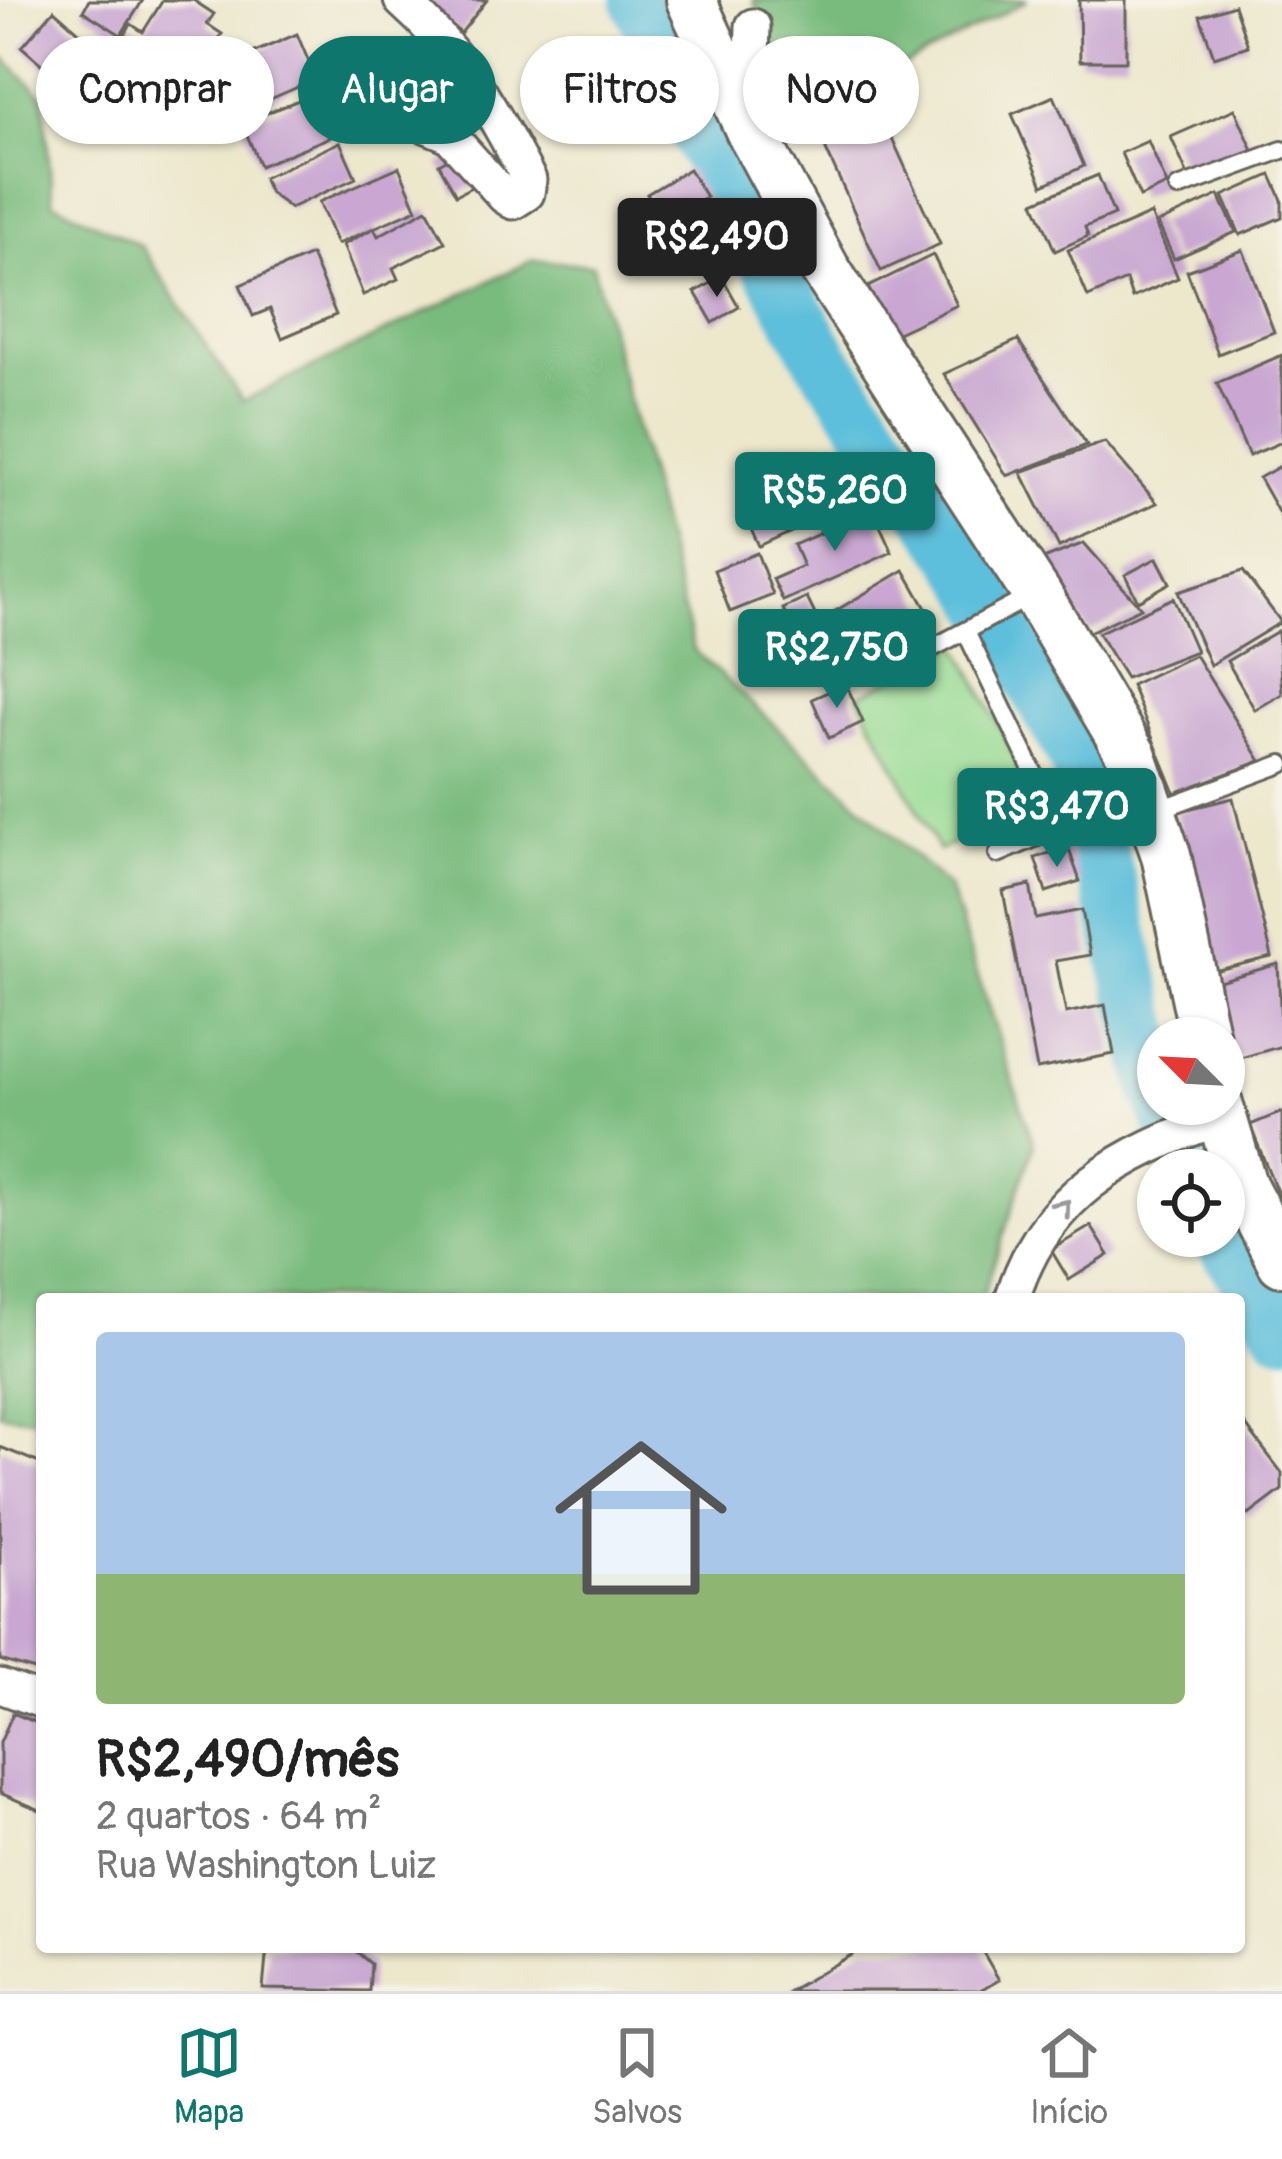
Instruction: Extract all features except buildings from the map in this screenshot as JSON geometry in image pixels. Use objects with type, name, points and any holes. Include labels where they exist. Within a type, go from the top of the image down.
[{"type":"main road","points":[[691,0],[743,115]]},
{"type":"main road","points":[[758,144],[825,268],[1036,593],[1132,756],[1179,904],[1201,1017]]},
{"type":"main road","points":[[1224,1125],[1243,1185],[1282,1262]]},
{"type":"street","points":[[401,0],[441,36]]},
{"type":"street","points":[[458,144],[504,196],[513,202],[527,194],[529,180],[496,116]]},
{"type":"street","points":[[1015,1293],[1042,1234],[1073,1193],[1149,1144],[1189,1125]]},
{"type":"street","points":[[0,1686],[36,1699]]},
{"type":"lane","points":[[1178,188],[1282,150]]},
{"type":"lane","points":[[885,673],[1036,593]]},
{"type":"lane","points":[[966,632],[1054,813],[1047,832],[998,854]]},
{"type":"lane","points":[[1152,813],[1282,764]]},
{"type":"green space","points":[[753,0],[1028,0],[919,58],[919,36],[770,36]]},
{"type":"green space","points":[[0,54],[36,89],[36,144],[48,144],[53,202],[141,246],[243,401],[533,260],[593,265],[694,650],[949,888],[1034,1145],[984,1293],[36,1293],[36,1418],[0,1414]]},
{"type":"green space","points":[[958,645],[1037,800],[939,851],[858,696]]},
{"type":"waterway","points":[[640,0],[701,140],[822,358],[975,576],[1077,758],[1141,1017]]},
{"type":"waterway","points":[[1174,1125],[1184,1149]]},
{"type":"waterway","points":[[1234,1257],[1282,1329]]}]
